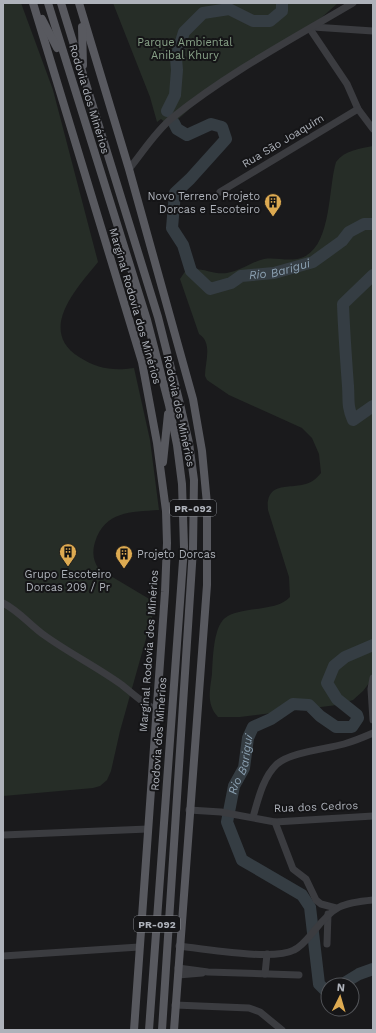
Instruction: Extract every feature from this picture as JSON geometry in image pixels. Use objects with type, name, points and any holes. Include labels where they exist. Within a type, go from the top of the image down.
[{"type":"main road","name":"Rodovia dos Minérios","points":[[48,3],[147,320],[169,405],[177,445],[182,484],[184,547],[149,1030]]},
{"type":"main road","name":"Rodovia dos Minérios","points":[[61,3],[158,317],[189,443],[194,480],[193,557],[162,1030]]},
{"type":"main road","points":[[78,3],[129,169],[187,373],[198,425],[205,478],[208,531],[207,585],[189,810],[174,1030]]},
{"type":"main road","points":[[33,4],[66,63]]},
{"type":"main road","name":"Marginal Rodovia dos Minérios","points":[[33,4],[136,339],[149,395],[162,474],[167,543],[157,709],[138,947],[134,1030]]},
{"type":"main road","points":[[81,12],[84,78]]},
{"type":"main road","points":[[162,474],[169,405]]},
{"type":"street","points":[[129,169],[146,146],[171,118],[218,85],[353,3]]},
{"type":"street","points":[[312,28],[373,31]]},
{"type":"street","points":[[312,28],[347,84],[358,109],[373,129]]},
{"type":"street","name":"Rua São Joaquim","points":[[220,192],[358,109]]},
{"type":"street","points":[[3,603],[12,607],[43,634],[104,672],[143,700],[150,708],[157,709]]},
{"type":"street","points":[[373,678],[370,689],[373,720]]},
{"type":"street","points":[[253,817],[266,780],[272,770],[281,761],[300,754],[346,743],[373,733]]},
{"type":"street","name":"Rua dos Cedros","points":[[189,810],[221,812],[276,822],[373,816]]},
{"type":"street","points":[[276,822],[293,869],[306,878],[316,900],[321,904],[336,908]]},
{"type":"street","points":[[3,836],[148,829]]},
{"type":"street","points":[[179,946],[267,954],[284,954],[295,950],[306,941],[328,914],[336,908],[352,902],[373,900]]},
{"type":"street","points":[[327,944],[328,914]]},
{"type":"street","points":[[3,956],[138,947]]},
{"type":"street","points":[[264,974],[267,954]]},
{"type":"street","points":[[178,972],[299,975]]},
{"type":"street","points":[[175,1005],[249,1008],[260,1012],[282,1030]]},
{"type":"green space","points":[[3,3],[21,3],[53,90],[98,262],[80,284],[65,309],[61,322],[61,334],[67,346],[86,361],[99,367],[112,369],[134,368],[150,440],[159,510],[138,511],[120,515],[112,519],[105,524],[99,532],[94,546],[94,560],[99,569],[156,603],[120,731],[111,771],[107,780],[100,786],[93,788],[3,796]]},
{"type":"green space","name":"Parque Ambiental Anibal Khury","points":[[113,3],[338,3],[321,18],[214,87],[175,122],[167,124],[161,119],[157,122],[150,97]]},
{"type":"green space","points":[[373,146],[373,678],[363,691],[353,700],[337,705],[240,717],[218,717],[210,702],[210,691],[214,644],[221,623],[225,618],[233,614],[274,606],[284,602],[290,597],[289,577],[268,510],[268,499],[277,489],[307,484],[321,473],[319,454],[312,438],[302,428],[229,395],[207,380],[205,376],[207,353],[206,342],[199,334],[180,279],[186,270],[197,269],[216,273],[227,273],[264,259],[296,259],[301,258],[311,252],[324,230],[336,162],[348,152]]},
{"type":"waterway","name":"Rio Barigui","points":[[167,111],[175,95],[177,70],[176,58],[184,32],[203,13],[229,9],[253,21],[270,21],[282,11],[282,3]]},
{"type":"waterway","name":"Rio Barigui","points":[[174,123],[177,129],[187,135],[211,124],[222,127],[226,139],[190,179],[175,193],[172,228],[183,245],[191,271],[210,289],[231,283],[241,276],[274,273],[313,262],[342,241],[349,232],[364,224],[373,224]]},
{"type":"waterway","name":"Rio Barigui","points":[[373,275],[343,304],[349,403],[353,420],[373,406]]},
{"type":"waterway","name":"Rio Barigui","points":[[320,985],[310,907],[302,895],[242,860],[227,822],[234,786],[244,768],[248,738],[253,727],[271,719],[293,704],[309,705],[320,716],[336,727],[352,727],[358,718],[357,715],[337,699],[327,683],[334,666],[345,657],[373,645]]},
{"type":"waterway","name":"Rio Barigui","points":[[354,977],[373,969]]},
{"type":"place","name":"Novo Terreno Projeto Dorcas e Escoteiro","points":[[273,217]]},
{"type":"place","name":"Grupo Escoteiro Dorcas 209 / Pr","points":[[68,567]]},
{"type":"place","name":"Projeto Dorcas","points":[[124,569]]}]
